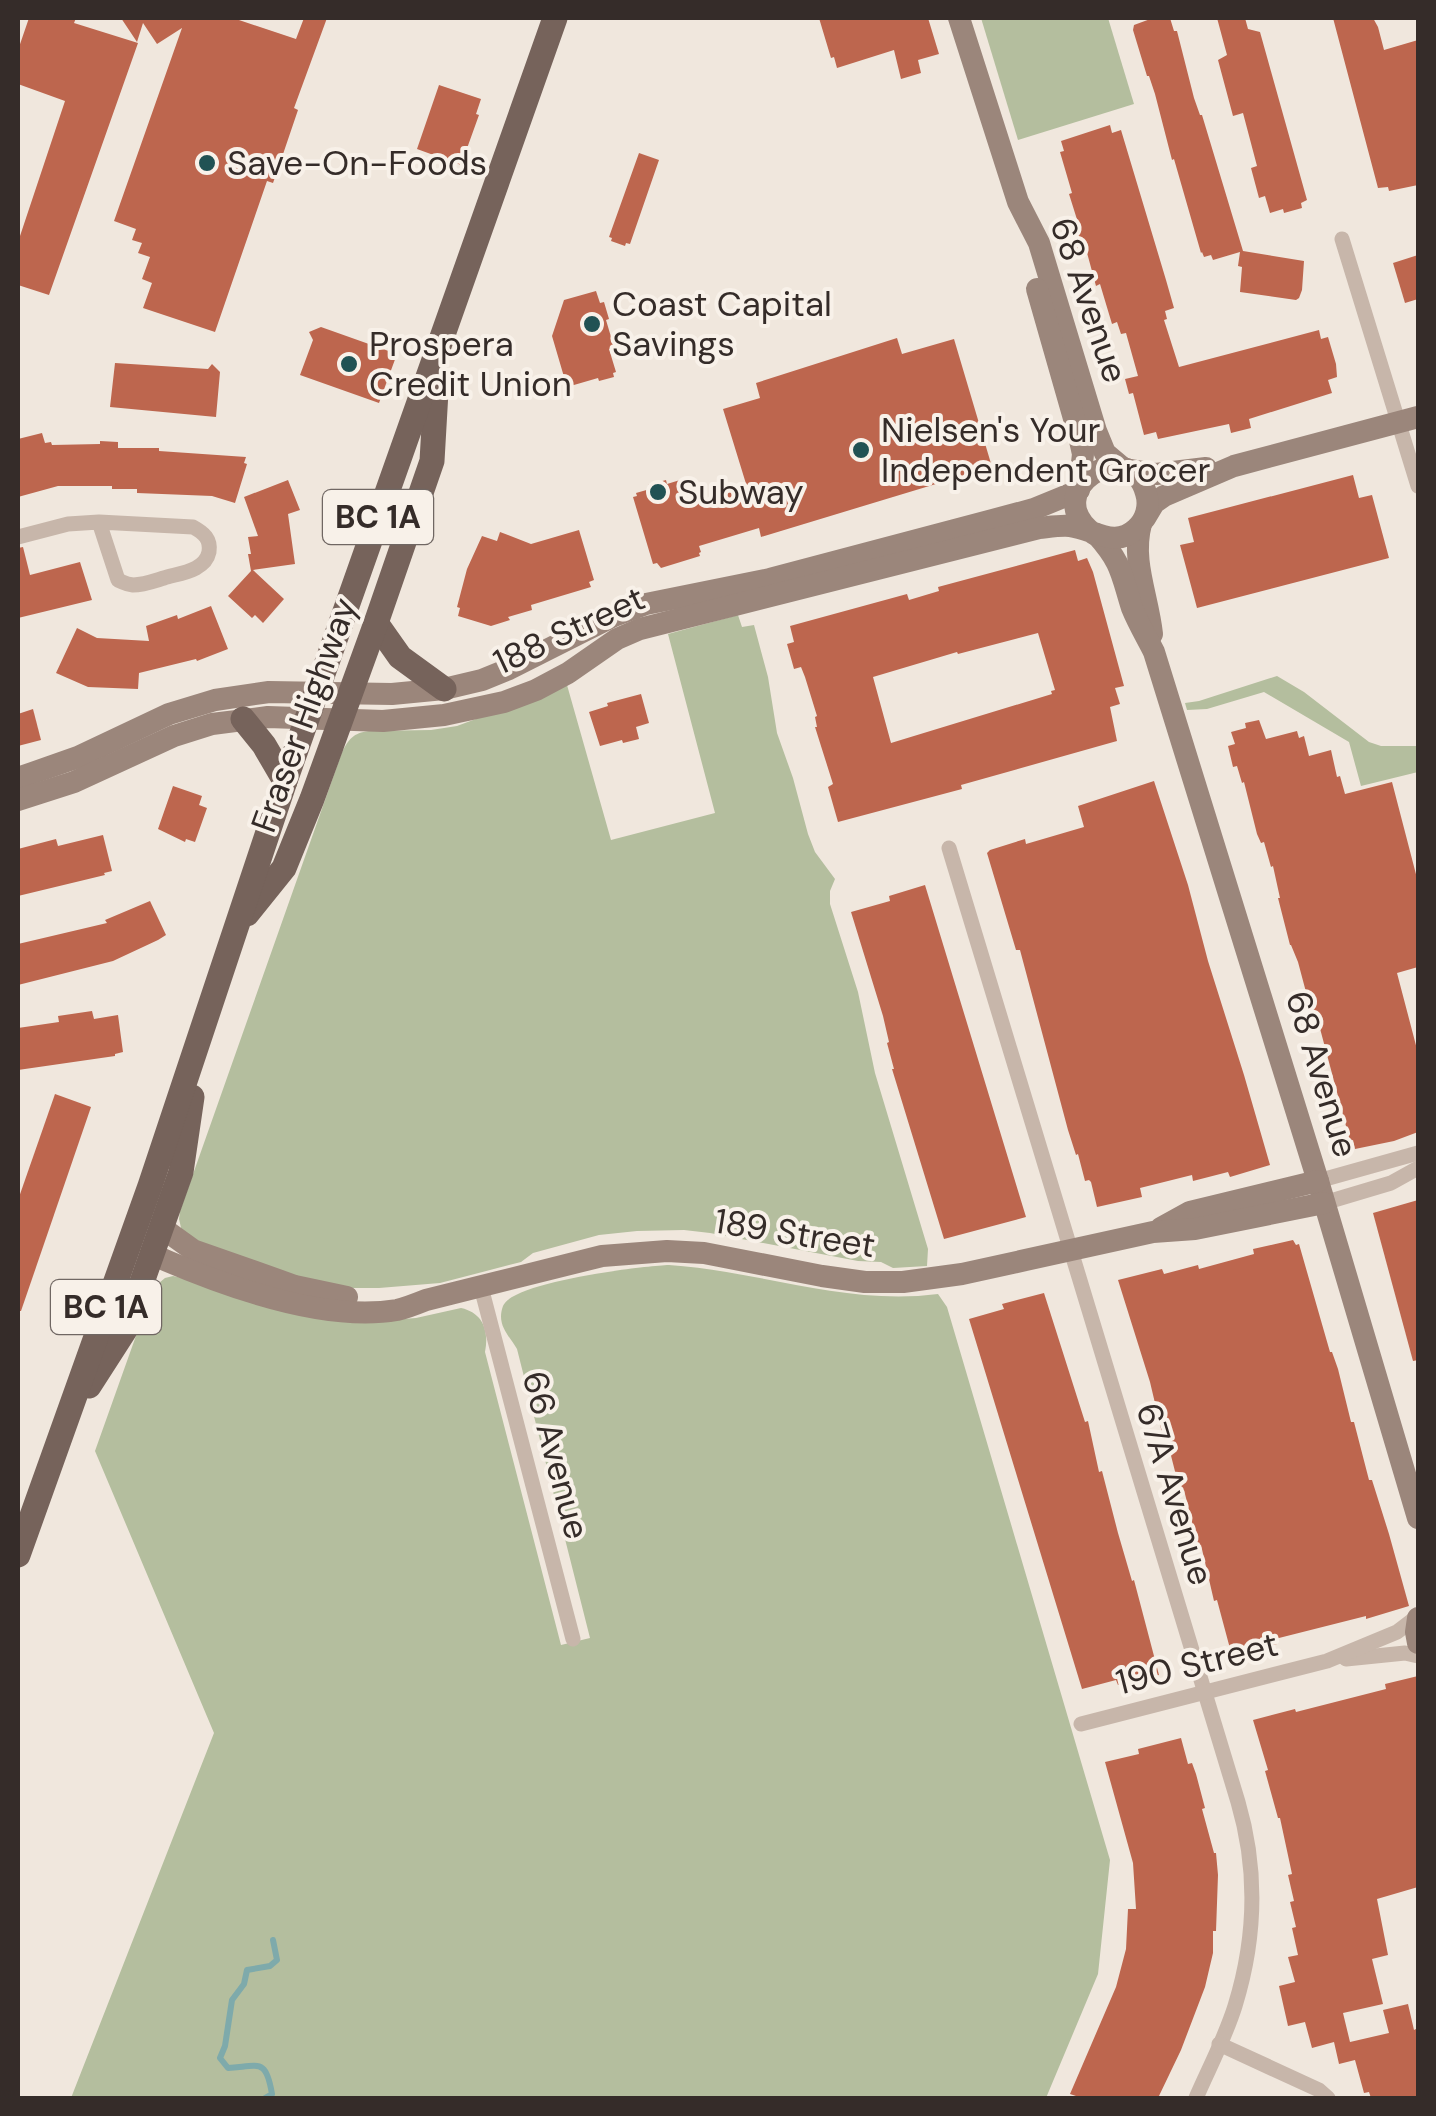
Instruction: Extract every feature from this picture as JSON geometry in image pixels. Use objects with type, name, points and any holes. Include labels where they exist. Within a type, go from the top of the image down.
[{"type":"main road","name":"Fraser Highway","points":[[18,1555],[150,1186],[284,781],[555,18]]},
{"type":"main road","name":"Fraser Highway","points":[[239,923],[284,868],[432,461],[439,344]]},
{"type":"main road","points":[[376,623],[400,656],[444,689]]},
{"type":"main road","points":[[243,720],[264,745],[284,781]]},
{"type":"main road","name":"Fraser Highway","points":[[63,1428],[125,1330],[181,1172],[198,1045]]},
{"type":"main road","points":[[150,1186],[146,1221],[150,1254]]},
{"type":"street","name":"68 Avenue","points":[[959,18],[1018,202],[1039,243],[1096,432],[1105,453],[1125,469]]},
{"type":"street","name":"68 Avenue","points":[[1018,202],[1024,246],[1079,436],[1082,454],[1078,490]]},
{"type":"street","points":[[1342,239],[1409,420],[1418,486]]},
{"type":"street","points":[[1234,466],[1156,474],[1112,467],[1099,469],[1078,490],[1076,504],[1080,517],[1095,534],[1120,537],[1141,523],[1164,496],[1234,466],[1409,420]]},
{"type":"street","points":[[1125,469],[1137,477],[1146,492],[1147,510],[1141,523]]},
{"type":"street","name":"188 Street","points":[[18,778],[78,757],[169,714],[238,696],[317,691],[392,694],[444,689],[482,680],[646,604],[770,579],[1034,509],[1078,490]]},
{"type":"street","points":[[18,537],[68,524],[99,522],[194,527],[210,543],[208,558],[198,568],[128,584],[118,580],[99,522]]},
{"type":"street","name":"68 Avenue","points":[[1141,523],[1137,562],[1149,607],[1154,652]]},
{"type":"street","name":"188 Street","points":[[18,800],[74,782],[193,728],[268,717],[369,722],[487,706],[536,690],[617,639],[668,621],[1040,528],[1070,526],[1095,534]]},
{"type":"street","name":"68 Avenue","points":[[1095,534],[1121,568],[1134,611],[1154,652],[1418,1518]]},
{"type":"street","name":"67A Avenue","points":[[949,848],[1248,1844],[1251,1932],[1244,1970],[1234,2008],[1196,2098]]},
{"type":"street","name":"189 Street","points":[[1321,1192],[1418,1153]]},
{"type":"street","name":"189 Street","points":[[150,1254],[246,1290],[291,1303],[342,1311],[400,1310],[602,1256],[667,1250],[864,1282],[903,1282],[962,1274],[1153,1232],[1190,1212],[1391,1183],[1418,1168]]},
{"type":"street","name":"189 Street","points":[[161,1227],[193,1250],[295,1286],[343,1296],[426,1300]]},
{"type":"street","name":"66 Avenue","points":[[481,1287],[572,1639]]},
{"type":"street","points":[[1418,1617],[1418,1642]]},
{"type":"street","name":"190 Street","points":[[1327,1661],[1398,1632],[1418,1617]]},
{"type":"street","name":"190 Street","points":[[1081,1724],[1327,1661],[1404,1653],[1418,1656]]},
{"type":"street","points":[[1219,2044],[1319,2090],[1328,2098]]},
{"type":"green space","points":[[981,18],[1108,18],[1134,104],[1018,140]]},
{"type":"green space","points":[[738,615],[742,627],[754,625],[777,733],[808,834],[815,852],[835,879],[830,904],[928,1249],[927,1266],[893,1268],[881,1262],[710,1233],[637,1231],[599,1235],[533,1253],[521,1262],[440,1283],[348,1288],[315,1282],[199,1245],[182,1232],[180,1211],[349,740],[369,731],[457,726],[567,685],[611,840],[715,813],[668,634]]},
{"type":"green space","points":[[1277,676],[1369,742],[1381,746],[1418,746],[1418,772],[1361,786],[1349,742],[1264,692],[1207,709],[1187,710],[1185,703]]},
{"type":"green space","points":[[669,1265],[836,1292],[938,1294],[947,1307],[1110,1860],[1098,1974],[1046,2098],[71,2098],[214,1733],[95,1451],[153,1288],[173,1276],[389,1320],[461,1308],[475,1314],[485,1331],[485,1352],[561,1645],[590,1638],[517,1349],[502,1324],[501,1313],[512,1297],[552,1283]]},
{"type":"building","points":[[29,18],[76,18],[74,23],[138,43],[49,295],[18,285],[18,242],[65,101],[18,84],[18,50]]},
{"type":"building","points":[[121,18],[233,18],[296,39],[304,18],[327,18],[294,108],[298,110],[273,183],[267,181],[215,332],[143,308],[152,283],[142,279],[150,257],[138,253],[142,243],[132,240],[136,229],[114,221],[182,28],[157,44],[143,23],[137,42]]},
{"type":"building","points":[[819,18],[928,18],[939,54],[918,60],[921,73],[901,79],[894,50],[837,68]]},
{"type":"building","points":[[1153,18],[1170,18],[1177,31],[1243,251],[1304,261],[1302,290],[1296,300],[1240,292],[1240,252],[1213,260],[1211,255],[1204,257],[1201,253],[1133,30],[1134,25]]},
{"type":"building","points":[[1217,18],[1245,18],[1248,29],[1260,32],[1307,200],[1301,203],[1302,208],[1270,213],[1265,196],[1259,198],[1251,168],[1257,166],[1243,113],[1233,116],[1218,60],[1227,55]]},
{"type":"building","points":[[1333,18],[1373,18],[1384,50],[1418,40],[1418,185],[1389,191],[1388,187],[1378,188]]},
{"type":"building","points":[[439,85],[481,99],[461,165],[417,149]]},
{"type":"building","points":[[1110,125],[1112,133],[1121,130],[1174,308],[1165,311],[1164,320],[1179,367],[1319,330],[1321,339],[1328,337],[1336,364],[1337,377],[1328,380],[1332,393],[1249,419],[1251,428],[1231,433],[1229,424],[1158,439],[1156,432],[1144,435],[1133,393],[1129,394],[1125,379],[1138,376],[1126,333],[1121,334],[1117,322],[1112,324],[1086,249],[1078,251],[1072,231],[1080,229],[1060,152],[1064,151],[1061,141]]},
{"type":"building","points":[[639,153],[659,160],[630,244],[625,246],[609,237]]},
{"type":"building","points":[[1418,255],[1418,299],[1405,303],[1393,263]]},
{"type":"building","points":[[596,291],[609,319],[606,320],[614,347],[609,349],[616,372],[614,377],[567,387],[552,336],[564,300]]},
{"type":"building","name":"Prospera Credit Union","points":[[321,327],[397,354],[379,403],[300,375],[313,340],[309,332]]},
{"type":"building","name":"Nielsen's Your Independent Grocer","points":[[897,338],[902,354],[954,339],[992,467],[761,537],[759,528],[699,546],[700,556],[661,568],[653,564],[633,497],[636,493],[650,489],[648,485],[680,480],[687,505],[747,487],[723,409],[760,398],[756,383]]},
{"type":"building","points":[[115,363],[208,369],[212,364],[220,372],[216,417],[110,407]]},
{"type":"building","points":[[42,433],[45,443],[52,445],[118,442],[118,448],[246,457],[247,464],[235,503],[212,496],[137,493],[137,489],[112,486],[58,486],[18,497],[18,439]]},
{"type":"building","points":[[1353,475],[1359,498],[1372,495],[1389,558],[1197,608],[1180,545],[1194,542],[1188,518]]},
{"type":"building","points":[[288,480],[300,510],[288,514],[295,564],[253,570],[284,599],[263,623],[228,596],[251,571],[248,537],[258,536],[244,497]]},
{"type":"building","points":[[579,530],[594,580],[589,582],[591,587],[531,605],[532,610],[491,626],[458,616],[467,569],[482,536],[497,541],[500,532],[531,544]]},
{"type":"building","points":[[23,547],[30,575],[80,562],[92,600],[18,618],[18,548]]},
{"type":"building","points":[[1075,550],[1078,561],[1087,558],[1124,686],[1115,688],[1120,704],[1110,707],[1117,741],[838,822],[828,787],[833,784],[815,727],[817,716],[801,667],[794,669],[787,644],[794,642],[790,626],[907,594],[909,600],[939,591],[938,587]],"holes":[[[1038,633],[1055,690],[891,743],[873,677]]]},
{"type":"building","points":[[211,606],[228,649],[197,661],[139,673],[138,689],[88,687],[56,673],[77,628],[97,638],[149,641],[146,626]]},
{"type":"building","points":[[641,694],[649,723],[636,727],[639,739],[600,746],[589,712]]},
{"type":"building","points":[[33,709],[41,740],[18,746],[18,714]]},
{"type":"building","points":[[1259,720],[1266,739],[1297,731],[1299,738],[1304,736],[1309,756],[1331,750],[1345,794],[1392,782],[1418,882],[1418,967],[1397,973],[1418,1053],[1418,1132],[1394,1141],[1355,1149],[1353,1140],[1350,1141],[1318,1021],[1314,1022],[1290,945],[1273,866],[1257,834],[1244,782],[1237,766],[1233,767],[1228,746],[1235,744],[1231,732]]},
{"type":"building","points":[[1154,781],[1270,1165],[1230,1177],[1228,1172],[1193,1181],[1192,1175],[1140,1188],[1142,1197],[1097,1207],[1091,1182],[1085,1181],[1068,1130],[1020,950],[1016,950],[987,853],[1025,839],[1026,844],[1084,827],[1078,806]]},
{"type":"building","points":[[173,786],[202,796],[199,805],[207,808],[195,842],[185,842],[158,829]]},
{"type":"building","points":[[103,835],[112,871],[18,896],[18,849],[56,839],[58,846]]},
{"type":"building","points":[[925,885],[1026,1217],[944,1239],[892,1069],[883,1016],[851,912],[890,901],[889,896]]},
{"type":"building","points":[[150,901],[166,935],[113,961],[18,985],[18,944],[107,923],[105,920]]},
{"type":"building","points":[[92,1011],[94,1019],[118,1015],[123,1052],[18,1070],[18,1028],[59,1022],[58,1016]]},
{"type":"building","points":[[55,1094],[91,1107],[18,1311],[18,1200]]},
{"type":"building","points":[[1418,1200],[1418,1360],[1413,1361],[1373,1213]]},
{"type":"building","points":[[1293,1240],[1299,1244],[1409,1606],[1275,1639],[1277,1644],[1232,1656],[1118,1280],[1162,1269],[1164,1274],[1198,1265],[1199,1269],[1254,1254],[1253,1249]]},
{"type":"building","points":[[1044,1293],[1085,1422],[1088,1421],[1099,1472],[1102,1471],[1159,1675],[1082,1689],[969,1319],[1004,1309],[1002,1304]]},
{"type":"building","points":[[1418,1676],[1418,1887],[1377,1899],[1388,1955],[1372,1959],[1383,2004],[1343,2013],[1350,2042],[1389,2033],[1383,2010],[1408,2004],[1414,2030],[1418,2028],[1418,2098],[1371,2098],[1369,2092],[1364,2093],[1355,2060],[1339,2064],[1334,2042],[1312,2048],[1305,2022],[1288,2026],[1279,1986],[1295,1982],[1288,1957],[1298,1955],[1288,1875],[1292,1874],[1253,1720],[1386,1689],[1385,1684]]},
{"type":"building","points":[[1181,1738],[1188,1764],[1192,1763],[1196,1774],[1216,1853],[1216,1931],[1205,1987],[1158,2098],[1082,2098],[1070,2094],[1116,1987],[1126,1949],[1128,1909],[1136,1909],[1133,1863],[1105,1762]]},
{"type":"waterway","points":[[265,2098],[272,2094],[264,2069],[228,2068],[220,2058],[232,2000],[244,1984],[247,1970],[270,1966],[277,1960],[273,1940]]},
{"type":"place","name":"Save-On-Foods","points":[[207,163]]},
{"type":"place","name":"Coast Capital Savings","points":[[592,324]]},
{"type":"place","name":"Prospera Credit Union","points":[[349,364]]},
{"type":"place","name":"Nielsen's Your Independent Grocer","points":[[861,450]]},
{"type":"place","name":"Subway","points":[[658,492]]}]
